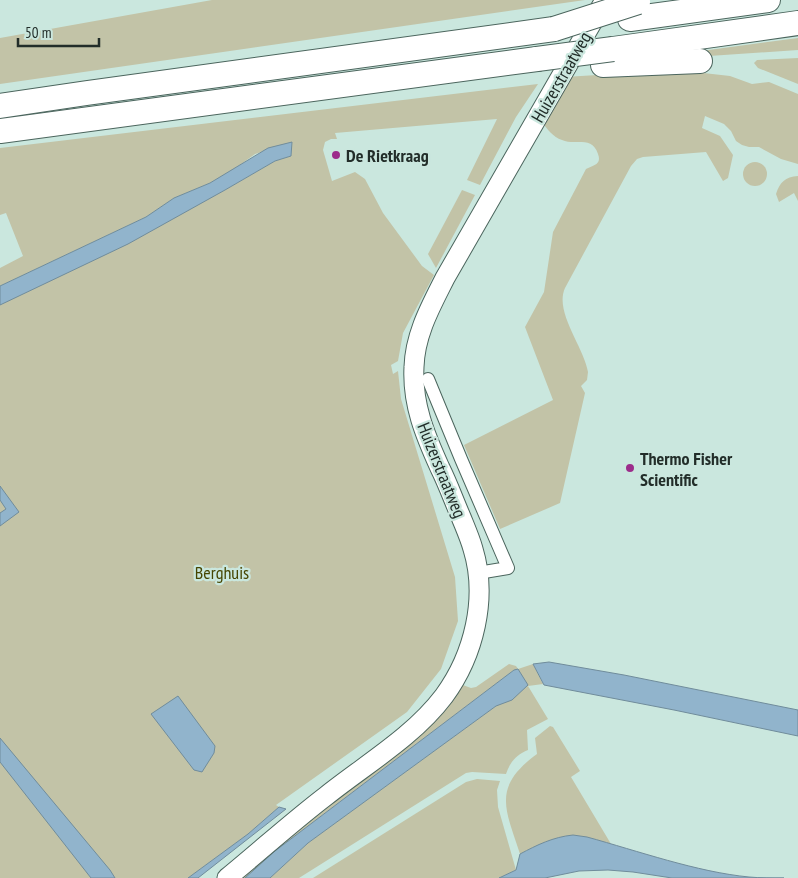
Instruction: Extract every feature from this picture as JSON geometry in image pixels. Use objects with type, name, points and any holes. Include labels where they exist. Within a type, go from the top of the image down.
[{"type":"highway","points":[[0,106],[554,29],[640,7],[768,0]]},
{"type":"highway","points":[[608,57],[798,23]]},
{"type":"highway","points":[[0,131],[537,58],[608,57],[700,60]]},
{"type":"street","name":"Huizerstraatweg","points":[[227,878],[326,796],[413,730],[433,708],[457,676],[471,644],[477,613],[478,573],[473,548],[427,440],[417,408],[414,365],[421,330],[445,278],[605,0]]},
{"type":"street","name":"Huizerstraatweg","points":[[428,379],[508,568],[478,573]]},
{"type":"street","points":[[440,469],[461,459]]},
{"type":"green space","points":[[212,0],[585,0],[0,84],[0,38]]},
{"type":"green space","points":[[798,38],[798,50],[665,59],[657,57]]},
{"type":"green space","points":[[798,58],[798,84],[758,68],[754,63],[757,60]]},
{"type":"green space","points":[[677,70],[730,76],[752,84],[769,82],[798,94],[798,164],[781,159],[759,147],[742,145],[736,141],[731,131],[724,124],[705,116],[702,128],[720,136],[733,155],[728,178],[723,181],[706,152],[643,157],[637,159],[631,166],[565,288],[563,297],[566,319],[588,372],[587,380],[581,386],[585,393],[560,503],[500,529],[464,445],[553,400],[525,327],[544,292],[553,232],[586,169],[598,163],[599,160],[598,154],[592,145],[582,142],[567,142],[559,139],[542,122],[565,77]]},
{"type":"green space","name":"Berghuis","points":[[538,84],[516,117],[480,185],[467,180],[497,119],[335,133],[337,139],[325,142],[323,150],[332,181],[355,172],[365,179],[383,213],[422,266],[434,275],[403,333],[398,361],[391,365],[393,374],[398,371],[401,399],[455,577],[458,621],[441,669],[407,712],[276,805],[279,807],[248,834],[188,878],[0,878],[0,297],[225,190],[275,161],[291,156],[292,142],[255,154],[233,170],[210,183],[174,198],[146,217],[0,286],[0,268],[23,256],[6,213],[0,215],[0,148]]},
{"type":"green space","points":[[755,162],[764,165],[767,174],[764,183],[755,186],[746,183],[743,174],[746,165]]},
{"type":"green space","points":[[798,176],[798,201],[794,193],[779,202],[776,194],[781,183],[786,179]]},
{"type":"green space","points":[[462,190],[475,195],[436,268],[428,254]]},
{"type":"green space","points":[[509,664],[516,666],[518,669],[514,670],[275,851],[245,878],[235,878],[460,684],[471,688],[476,687]]},
{"type":"green space","points":[[533,664],[543,684],[528,686],[548,719],[527,730],[528,750],[514,759],[506,774],[466,773],[299,878],[270,878],[308,843],[496,706],[518,669]]},
{"type":"green space","points":[[550,726],[553,727],[580,771],[571,777],[611,844],[584,838],[564,837],[545,842],[520,854],[507,811],[506,799],[508,788],[513,777],[537,754],[535,738]]},
{"type":"green space","points":[[477,779],[500,781],[497,790],[498,807],[516,870],[499,878],[313,878],[466,782]]},
{"type":"water","points":[[292,142],[291,156],[275,161],[128,244],[0,305],[0,286],[146,217],[174,198],[210,183],[268,148]]},
{"type":"water","points":[[0,486],[19,512],[0,526],[0,513],[6,509],[0,500]]},
{"type":"water","points":[[549,662],[798,710],[798,736],[544,685],[533,664]]},
{"type":"water","points":[[518,669],[528,685],[512,700],[496,706],[308,843],[270,878],[245,878],[275,851],[514,670]]},
{"type":"water","points":[[178,696],[215,746],[214,753],[202,772],[194,770],[151,714]]},
{"type":"water","points":[[0,738],[115,878],[91,878],[0,762]]},
{"type":"water","points":[[279,807],[286,809],[198,878],[188,878],[248,834]]},
{"type":"water","points":[[566,836],[587,837],[709,871],[762,878],[672,878],[608,870],[579,871],[545,878],[499,878],[516,870],[520,854]]},
{"type":"place","name":"De Rietkraag","points":[[336,155]]},
{"type":"place","name":"Thermo Fisher Scientific","points":[[630,468]]}]
